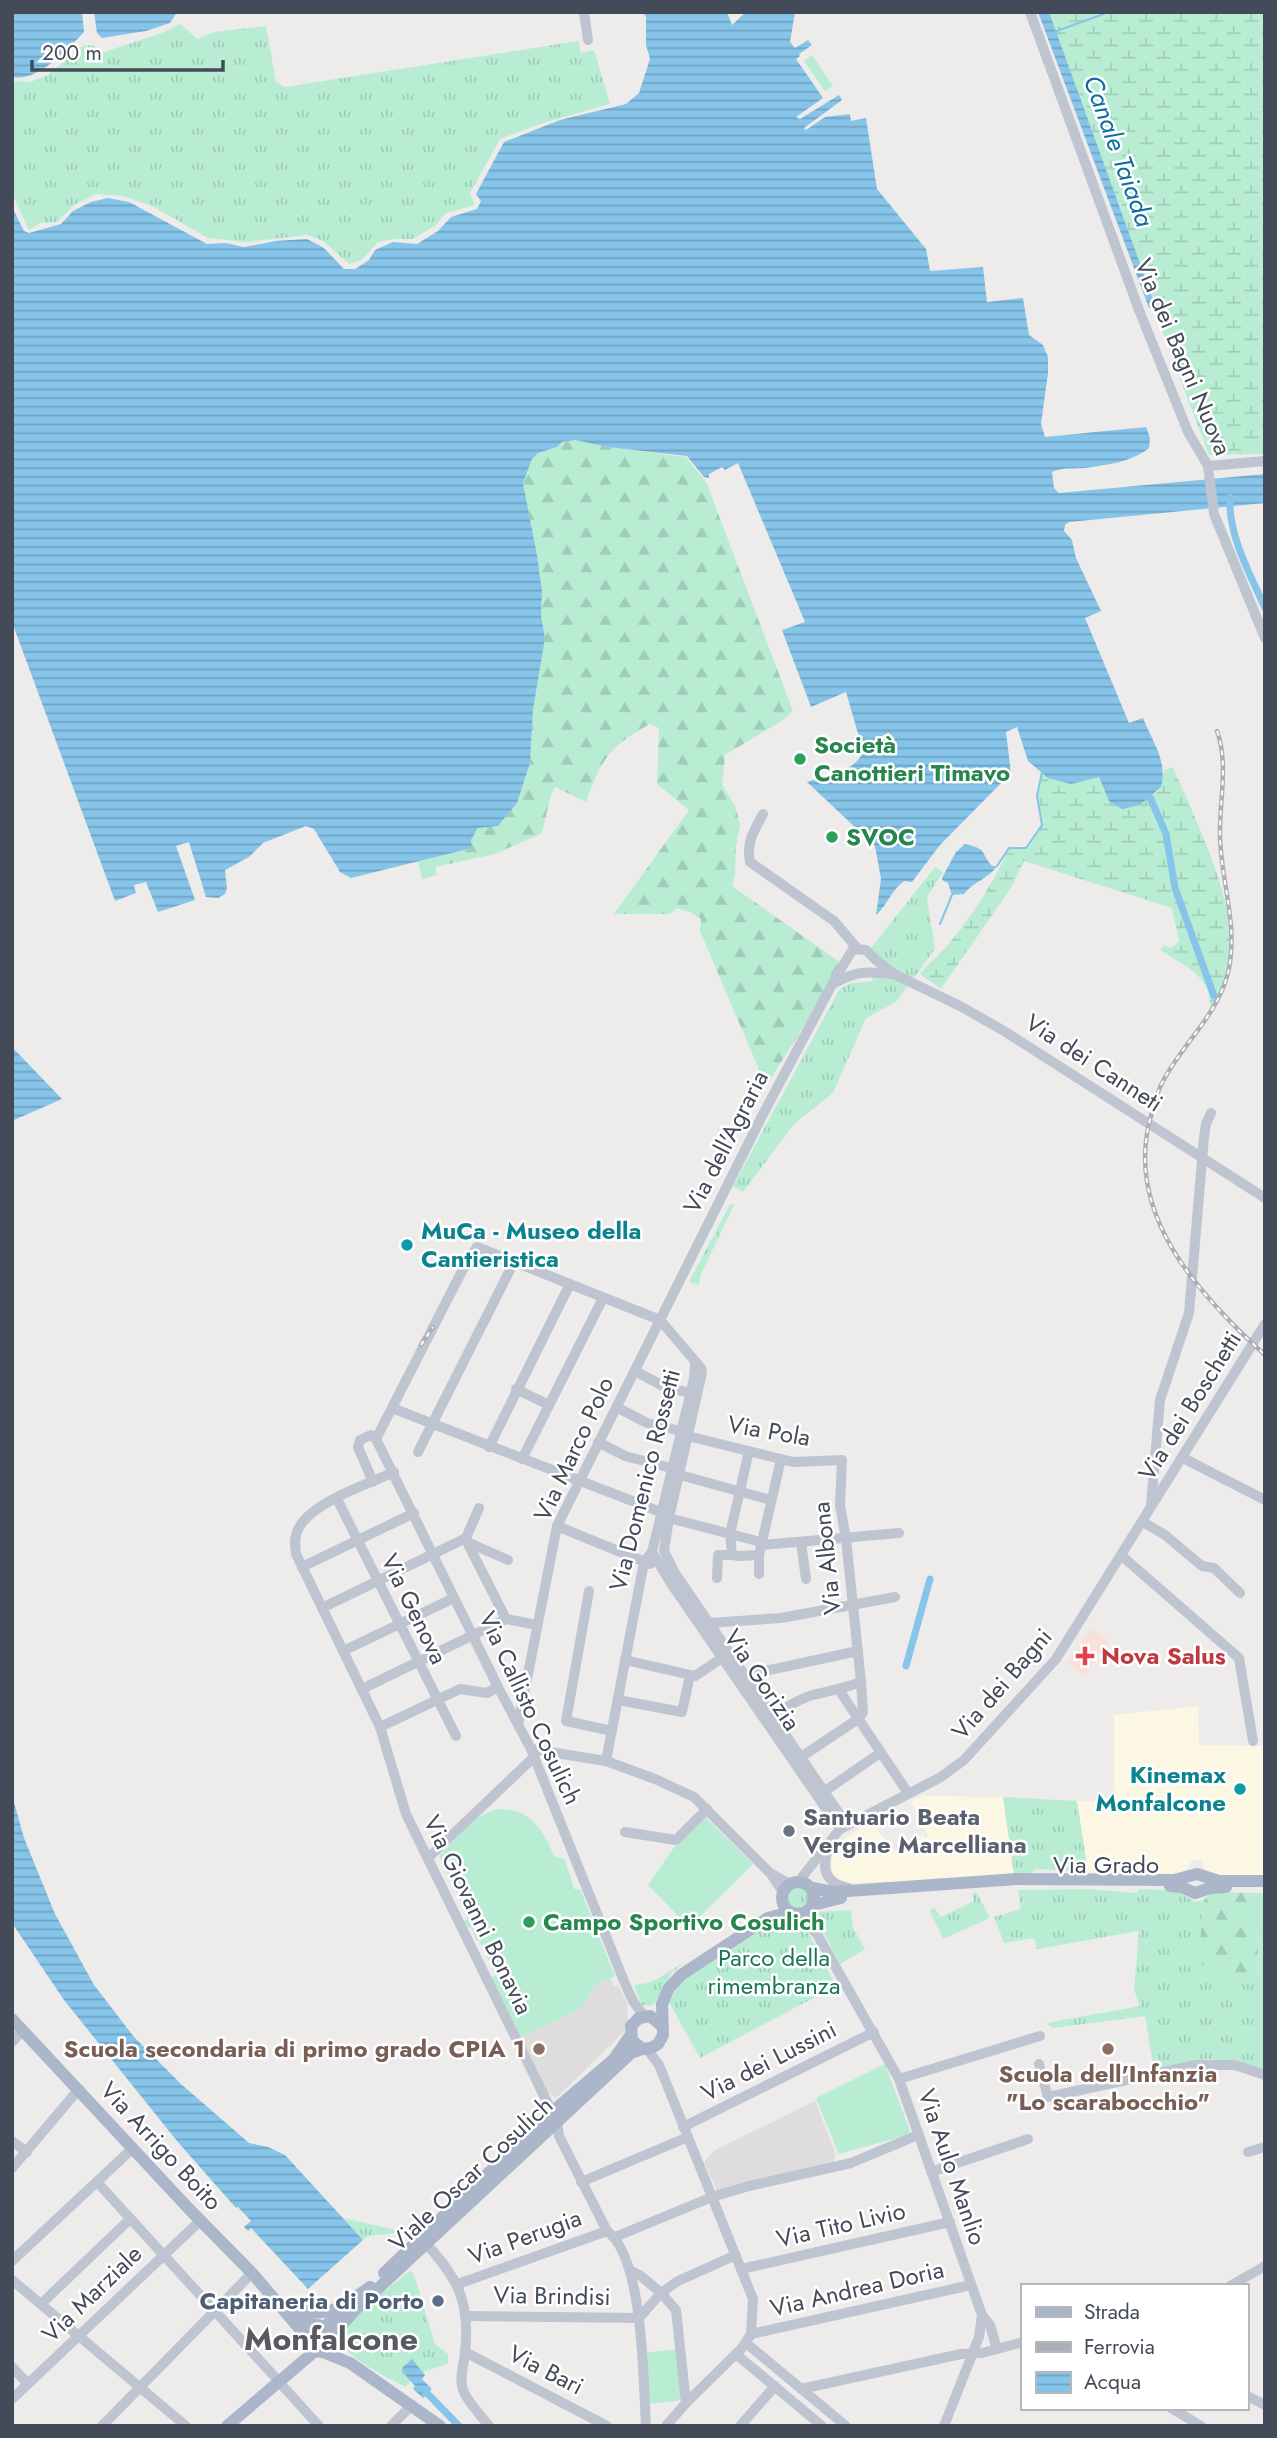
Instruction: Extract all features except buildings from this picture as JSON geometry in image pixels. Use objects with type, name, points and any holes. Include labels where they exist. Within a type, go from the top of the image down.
[{"type":"main road","name":"Via Grado","points":[[796,1888],[834,1892],[1029,1879],[1174,1880],[1197,1874],[1204,1883],[1265,1887]]},
{"type":"main road","name":"Via Grado","points":[[1188,1877],[1186,1882],[1190,1891]]},
{"type":"main road","name":"Via Grado","points":[[1204,1883],[1265,1881]]},
{"type":"main road","name":"Via Grado","points":[[768,1918],[794,1913],[836,1898],[1030,1886],[1142,1885],[1181,1887],[1199,1893],[1204,1883]]},
{"type":"main road","points":[[796,1888],[815,1896],[812,1906]]},
{"type":"main road","points":[[794,1913],[796,1888]]},
{"type":"main road","points":[[630,2036],[635,2044],[649,2047],[663,2035],[662,2004],[669,1988],[681,1975],[768,1918],[796,1888]]},
{"type":"main road","points":[[643,2018],[662,2004]]},
{"type":"main road","points":[[643,2018],[661,2025]]},
{"type":"main road","name":"Via Callisto Cosulich","points":[[630,2036],[630,2031],[643,2018]]},
{"type":"main road","name":"Via Arrigo Boito","points":[[12,2019],[252,2273],[313,2345]]},
{"type":"main road","name":"Viale Oscar Cosulich","points":[[327,2331],[356,2309],[614,2059],[630,2036]]},
{"type":"main road","name":"Viale Oscar Cosulich","points":[[554,2117],[631,2053],[649,2047]]},
{"type":"main road","name":"Viale Oscar Cosulich","points":[[327,2331],[370,2287],[424,2241]]},
{"type":"main road","points":[[276,2299],[309,2313],[320,2314],[334,2311],[370,2287]]},
{"type":"main road","name":"Via Arrigo Boito","points":[[276,2299],[303,2320],[327,2331]]},
{"type":"main road","points":[[327,2331],[309,2330],[313,2345],[350,2364],[412,2404],[440,2426]]},
{"type":"main road","points":[[227,2426],[313,2345],[331,2347],[327,2331]]},
{"type":"main road","points":[[327,2331],[350,2364]]},
{"type":"street","points":[[584,12],[588,40]]},
{"type":"street","name":"Via dei Bagni Nuova","points":[[1030,12],[1139,310],[1188,432],[1208,472],[1214,514],[1265,638]]},
{"type":"street","points":[[1208,472],[1265,461]]},
{"type":"street","points":[[763,814],[750,836],[750,862],[821,910],[844,931],[851,954],[849,968],[864,972]]},
{"type":"street","points":[[832,985],[843,977],[864,972],[873,957],[866,950],[851,954]]},
{"type":"street","name":"Via dell'Agraria","points":[[660,1320],[761,1118],[851,954]]},
{"type":"street","name":"Via dei Canneti","points":[[873,957],[894,974],[1004,1031],[1265,1198]]},
{"type":"street","name":"Via dei Canneti","points":[[864,972],[894,974]]},
{"type":"street","name":"Via dei Bagni","points":[[840,1831],[953,1770],[964,1760],[1056,1660],[1151,1509],[1160,1400],[1189,1313],[1202,1158],[1206,1124],[1211,1113]]},
{"type":"street","points":[[373,1482],[358,1447],[360,1440],[371,1435],[376,1439],[462,1271],[477,1247],[660,1320],[695,1361]]},
{"type":"street","points":[[418,1452],[514,1262]]},
{"type":"street","points":[[489,1447],[570,1284]]},
{"type":"street","points":[[522,1459],[603,1298]]},
{"type":"street","name":"Via Marco Polo","points":[[518,1725],[557,1526],[660,1320]]},
{"type":"street","name":"Via dei Boschetti","points":[[1151,1509],[1265,1324]]},
{"type":"street","name":"Via Domenico Rossetti","points":[[606,1761],[644,1562],[652,1552],[676,1472],[696,1372],[695,1361]]},
{"type":"street","name":"Via Domenico Rossetti","points":[[683,1434],[702,1373],[695,1361]]},
{"type":"street","points":[[635,1371],[665,1387],[691,1394]]},
{"type":"street","points":[[516,1389],[549,1405]]},
{"type":"street","name":"Via Pola","points":[[616,1407],[647,1423],[793,1462],[842,1460]]},
{"type":"street","points":[[392,1408],[665,1515],[757,1541],[760,1550]]},
{"type":"street","name":"Via Callisto Cosulich","points":[[376,1439],[532,1753],[633,2001],[643,2018]]},
{"type":"street","points":[[598,1442],[625,1457],[771,1500]]},
{"type":"street","points":[[732,1555],[730,1534],[749,1451]]},
{"type":"street","points":[[1184,1458],[1265,1500]]},
{"type":"street","points":[[759,1574],[760,1550],[782,1459]]},
{"type":"street","name":"Via Albona","points":[[842,1460],[839,1505],[846,1539],[861,1682],[863,1712],[858,1719]]},
{"type":"street","name":"Via Giovanni Bonavia","points":[[394,1472],[314,1510],[297,1531],[296,1554],[380,1727],[406,1814],[554,2117],[559,2136],[581,2182],[631,2272],[639,2318],[646,2426]]},
{"type":"street","name":"Via Genova","points":[[337,1499],[456,1737]]},
{"type":"street","points":[[322,1608],[467,1540],[479,1508]]},
{"type":"street","points":[[302,1567],[414,1513]]},
{"type":"street","name":"Via Domenico Rossetti","points":[[664,1551],[665,1515]]},
{"type":"street","points":[[1143,1522],[1165,1535],[1202,1566],[1214,1568],[1240,1593]]},
{"type":"street","points":[[557,1526],[661,1569]]},
{"type":"street","points":[[717,1578],[718,1555],[739,1556],[802,1542],[899,1533]]},
{"type":"street","points":[[467,1540],[508,1560]]},
{"type":"street","points":[[467,1540],[506,1619]]},
{"type":"street","points":[[802,1542],[806,1579]]},
{"type":"street","name":"Via Gorizia","points":[[664,1551],[675,1573],[825,1791],[840,1831]]},
{"type":"street","name":"Via Gorizia","points":[[652,1552],[840,1831]]},
{"type":"street","points":[[1122,1556],[1239,1658],[1253,1741]]},
{"type":"street","points":[[589,1591],[566,1721],[612,1731]]},
{"type":"street","points":[[709,1623],[781,1618],[895,1597]]},
{"type":"street","points":[[343,1651],[454,1598]]},
{"type":"street","points":[[362,1689],[506,1619],[537,1625]]},
{"type":"street","points":[[746,1675],[858,1651]]},
{"type":"street","points":[[625,1660],[695,1676],[722,1658]]},
{"type":"street","points":[[618,1700],[682,1712],[690,1675]]},
{"type":"street","points":[[773,1717],[793,1703],[861,1682]]},
{"type":"street","points":[[380,1727],[460,1689],[487,1693],[498,1687]]},
{"type":"street","points":[[839,1690],[908,1793]]},
{"type":"street","points":[[801,1757],[858,1719]]},
{"type":"street","points":[[428,1858],[532,1753],[606,1761],[695,1797],[771,1874],[796,1888],[840,1831]]},
{"type":"street","points":[[825,1791],[880,1753]]},
{"type":"street","points":[[625,1832],[676,1840],[707,1809]]},
{"type":"street","points":[[840,1831],[825,1858],[826,1875],[835,1884],[861,1891]]},
{"type":"street","name":"Via Aulo Manlio","points":[[812,1906],[817,1934]]},
{"type":"street","name":"Via Aulo Manlio","points":[[794,1913],[817,1934],[900,2079],[971,2285],[982,2315],[990,2325],[997,2349]]},
{"type":"street","points":[[12,2042],[23,2030]]},
{"type":"street","name":"Via dei Lussini","points":[[581,2182],[685,2132],[874,2032]]},
{"type":"street","points":[[900,2079],[1040,2036]]},
{"type":"street","points":[[649,2047],[659,2065],[753,2299],[748,2338],[737,2354],[666,2426]]},
{"type":"street","points":[[1039,2064],[1048,2097],[1196,2065],[1235,2065],[1265,2075]]},
{"type":"street","points":[[12,2168],[79,2089]]},
{"type":"street","name":"Via Perugia","points":[[458,2284],[611,2234],[712,2197],[850,2163],[918,2135]]},
{"type":"street","points":[[931,2172],[1028,2139]]},
{"type":"street","points":[[12,2141],[27,2152]]},
{"type":"street","points":[[1248,2151],[1265,2147]]},
{"type":"street","points":[[12,2261],[133,2148]]},
{"type":"street","points":[[97,2182],[319,2426]]},
{"type":"street","points":[[41,2304],[130,2219]]},
{"type":"street","name":"Via Marziale","points":[[12,2399],[201,2220]]},
{"type":"street","name":"Via Tito Livio","points":[[741,2269],[950,2222]]},
{"type":"street","points":[[424,2241],[458,2284],[466,2316],[461,2381],[464,2391],[489,2426]]},
{"type":"street","points":[[639,2318],[661,2293],[678,2281],[736,2255]]},
{"type":"street","points":[[1234,2284],[1265,2266]]},
{"type":"street","points":[[631,2272],[641,2276],[676,2309],[686,2403]]},
{"type":"street","points":[[102,2426],[252,2273]]},
{"type":"street","points":[[12,2280],[186,2426]]},
{"type":"street","name":"Via Andrea Doria","points":[[748,2338],[971,2285]]},
{"type":"street","points":[[945,2425],[979,2337],[982,2315]]},
{"type":"street","name":"Via Brindisi","points":[[466,2316],[639,2318]]},
{"type":"street","points":[[748,2338],[801,2389],[846,2426]]},
{"type":"street","points":[[801,2389],[1021,2343]]},
{"type":"street","name":"Via Bari","points":[[465,2352],[607,2426]]},
{"type":"street","points":[[737,2354],[822,2426]]},
{"type":"street","points":[[12,2368],[28,2384]]},
{"type":"street","points":[[740,2426],[775,2386]]},
{"type":"street","points":[[1249,2397],[1265,2405]]},
{"type":"street","points":[[391,2426],[412,2404]]},
{"type":"street","points":[[1174,2410],[1201,2426]]},
{"type":"shaded area","name":"Nova Salus","points":[[1090,1629],[1109,1640],[1084,1676],[1068,1663]]},
{"type":"shaded area","points":[[1198,1706],[1199,1745],[1265,1746],[1265,1876],[1213,1876],[1204,1869],[1202,1861],[1192,1860],[1188,1868],[1178,1875],[1088,1872],[1077,1801],[1114,1802],[1114,1715]]},
{"type":"shaded area","points":[[926,1794],[1003,1797],[1014,1875],[845,1883],[833,1876],[831,1856],[846,1837],[874,1820],[877,1830],[895,1851],[923,1835],[926,1839],[928,1835],[911,1801]]},
{"type":"shaded area","points":[[610,1978],[614,1987],[618,1985],[627,2002],[628,2018],[624,2032],[556,2098],[547,2092],[521,2037],[574,2012],[585,2002],[596,1984]]},
{"type":"shaded area","points":[[815,2101],[835,2152],[834,2162],[718,2193],[704,2162],[715,2150]]},
{"type":"green space","points":[[1041,12],[1265,12],[1265,454],[1209,455]]},
{"type":"green space","points":[[180,24],[198,39],[214,32],[266,26],[276,82],[285,87],[579,41],[580,53],[594,50],[610,104],[546,122],[500,139],[470,193],[475,205],[446,213],[436,225],[413,239],[378,242],[362,260],[349,264],[323,241],[308,235],[245,242],[208,238],[154,207],[123,196],[96,194],[74,205],[57,222],[40,223],[29,230],[12,194],[12,81],[30,82],[46,76],[83,46],[91,45],[104,52],[162,33]]},
{"type":"green space","points":[[812,55],[833,86],[825,91],[804,61]]},
{"type":"green space","points":[[575,440],[686,457],[707,484],[793,711],[783,720],[725,755],[722,784],[736,808],[740,825],[732,886],[841,963],[766,1086],[700,931],[701,919],[677,908],[670,914],[614,914],[689,810],[657,784],[659,728],[650,724],[616,747],[602,764],[586,802],[555,787],[542,833],[495,854],[435,867],[437,875],[422,879],[418,861],[471,848],[471,840],[479,827],[498,826],[517,803],[530,763],[533,710],[545,638],[537,555],[523,483],[532,459],[538,453],[557,447],[562,442]]},
{"type":"green space","points":[[1173,767],[1217,873],[1229,918],[1231,960],[1226,980],[1209,1016],[1210,1003],[1204,983],[1190,969],[1160,950],[1164,946],[1172,948],[1179,941],[1172,908],[1024,861],[1012,886],[941,989],[920,974],[947,946],[973,911],[1009,848],[1026,847],[1042,825],[1037,796],[1042,772],[1063,781],[1099,777],[1109,801],[1140,805],[1160,789],[1164,771]]},
{"type":"green space","points":[[935,867],[943,872],[927,897],[935,949],[896,1002],[866,1018],[833,1093],[794,1124],[743,1192],[733,1186],[838,992],[849,984],[872,981],[879,960],[873,955],[871,948]]},
{"type":"green space","points":[[730,1204],[734,1205],[701,1274],[699,1285],[689,1282]]},
{"type":"green space","points":[[1003,1797],[1077,1801],[1088,1872],[1037,1869],[1031,1873],[1014,1875]]},
{"type":"green space","name":"Campo Sportivo Cosulich","points":[[497,1809],[527,1816],[540,1829],[554,1856],[565,1860],[574,1889],[580,1889],[615,1976],[596,1984],[585,2002],[574,2012],[521,2037],[491,1977],[496,1975],[479,1940],[476,1940],[471,1927],[468,1928],[464,1921],[468,1912],[439,1856],[478,1817]]},
{"type":"green space","points":[[704,1816],[753,1864],[689,1927],[648,1885],[675,1846]]},
{"type":"green space","points":[[799,1885],[808,1889],[812,1898],[808,1907],[799,1911],[790,1907],[786,1898],[790,1889]]},
{"type":"green space","points":[[1088,1889],[1136,1893],[1140,1889],[1173,1890],[1196,1902],[1204,1900],[1198,1962],[1246,1984],[1257,1978],[1258,1942],[1250,1893],[1265,1893],[1265,2071],[1239,2061],[1205,2059],[1154,2069],[1145,2016],[1053,2028],[1046,2023],[1140,2006],[1134,1990],[1139,1931],[1037,1949],[1034,1938],[1004,1943],[994,1917],[1021,1909],[1018,1890]]},
{"type":"green space","points":[[1211,1892],[1250,1893],[1258,1942],[1257,1979],[1246,1984],[1230,1979],[1198,1962],[1204,1900]]},
{"type":"green space","points":[[972,1893],[977,1893],[990,1918],[943,1939],[930,1911],[934,1907],[941,1917],[974,1901]]},
{"type":"green space","points":[[851,1910],[853,1928],[865,1949],[840,1964],[819,1923],[817,1912]]},
{"type":"green space","name":"Parco della rimembranza","points":[[786,1918],[799,1920],[804,1925],[836,1986],[700,2058],[669,2002],[680,1983],[772,1923]]},
{"type":"green space","points":[[683,1963],[671,1974],[655,2003],[650,2006],[642,2005],[634,1985],[657,1979]]},
{"type":"green space","points":[[885,2064],[911,2134],[839,2154],[816,2098]]},
{"type":"green space","points":[[343,2218],[405,2232],[368,2236],[363,2240]]},
{"type":"green space","points":[[410,2271],[414,2274],[435,2344],[448,2354],[448,2364],[419,2373],[405,2387],[358,2359],[349,2352],[339,2336],[356,2314]]},
{"type":"green space","points":[[676,2349],[682,2398],[678,2401],[648,2404],[644,2353]]},
{"type":"water","points":[[12,12],[82,12],[84,32],[52,63],[32,74],[12,77]]},
{"type":"water","points":[[94,12],[177,12],[170,23],[146,31],[102,38],[97,33]]},
{"type":"water","points":[[641,12],[727,12],[732,25],[746,12],[795,12],[790,42],[795,48],[808,40],[812,45],[796,59],[823,98],[796,117],[800,119],[839,95],[842,100],[804,128],[806,130],[825,117],[850,114],[851,121],[866,118],[877,189],[926,249],[930,271],[983,267],[987,302],[1023,298],[1029,335],[1043,345],[1048,357],[1041,424],[1045,437],[1146,427],[1150,438],[1149,448],[1135,457],[1110,464],[1052,472],[1054,488],[1059,493],[1265,474],[1265,503],[1069,522],[1065,525],[1064,531],[1072,540],[1076,558],[1101,611],[1085,618],[1129,723],[1143,718],[1161,760],[1161,787],[1140,805],[1122,809],[1109,801],[1099,777],[1071,784],[1048,778],[1028,761],[1017,727],[1006,732],[1011,773],[940,845],[912,882],[904,881],[876,915],[881,879],[875,846],[807,782],[847,768],[854,764],[863,751],[846,692],[811,707],[782,630],[805,622],[738,463],[725,470],[722,467],[709,474],[709,478],[704,477],[687,456],[607,447],[575,440],[562,442],[557,447],[538,453],[532,459],[523,483],[537,555],[545,638],[533,710],[530,763],[517,803],[498,826],[478,828],[471,840],[472,848],[351,878],[340,872],[314,829],[306,826],[263,843],[249,857],[225,870],[227,888],[225,894],[218,898],[206,897],[189,842],[176,846],[195,900],[158,912],[146,882],[134,885],[136,893],[115,901],[12,622],[12,207],[24,231],[29,233],[61,224],[73,211],[91,202],[108,198],[129,202],[207,244],[226,243],[244,247],[307,239],[324,248],[344,269],[355,269],[369,260],[375,250],[393,242],[417,244],[438,231],[451,217],[477,209],[481,201],[476,194],[504,142],[560,120],[626,104],[639,93],[650,59],[646,45],[646,16]]},
{"type":"water","points":[[1038,12],[1049,12],[1155,305],[1153,308],[1149,308]]},
{"type":"water","points":[[965,844],[981,850],[992,866],[997,866],[964,894],[952,895],[948,883],[942,880],[943,876],[956,852]]},
{"type":"water","points":[[12,1047],[62,1099],[12,1121]]},
{"type":"water","points":[[12,1795],[24,1838],[55,1914],[94,1985],[134,2037],[181,2084],[249,2143],[268,2147],[285,2155],[363,2240],[308,2289],[251,2228],[248,2231],[244,2227],[251,2221],[236,2208],[177,2141],[64,2000],[12,1923]]},
{"type":"water","points":[[412,2359],[425,2375],[422,2379],[432,2389],[423,2398],[413,2389],[415,2386],[402,2368]]},
{"type":"waterway","points":[[1054,32],[1109,12]]},
{"type":"waterway","name":"Canale Taiada","points":[[1230,497],[1236,540],[1265,608]]},
{"type":"waterway","points":[[997,866],[1009,848],[1026,848],[1042,825],[1037,796],[1042,772]]},
{"type":"waterway","points":[[1150,797],[1166,834],[1175,888],[1214,996]]},
{"type":"waterway","points":[[940,924],[952,895]]},
{"type":"waterway","points":[[906,1666],[930,1579]]},
{"type":"waterway","points":[[423,2389],[459,2426]]},
{"type":"railway","points":[[1217,731],[1221,744],[1223,784],[1221,853],[1231,921],[1231,956],[1228,973],[1216,1003],[1171,1067],[1157,1094],[1145,1152],[1148,1186],[1157,1218],[1173,1249],[1215,1306],[1265,1355]]},
{"type":"railway","points":[[421,1345],[433,1327]]},
{"type":"place","name":"Società Canottieri Timavo","points":[[800,759]]},
{"type":"place","name":"SVOC","points":[[832,837]]},
{"type":"place","name":"MuCa - Museo della Cantieristica","points":[[407,1245]]},
{"type":"place","name":"Nova Salus","points":[[1085,1656]]},
{"type":"place","name":"Kinemax Monfalcone","points":[[1240,1789]]},
{"type":"place","name":"Santuario Beata Vergine Marcelliana","points":[[789,1831]]},
{"type":"place","name":"Campo Sportivo Cosulich","points":[[529,1922]]},
{"type":"place","name":"Scuola secondaria di primo grado CPIA 1","points":[[539,2049]]},
{"type":"place","name":"Scuola dell'Infanzia \"Lo scarabocchio\"","points":[[1108,2049]]},
{"type":"place","name":"Capitaneria di Porto","points":[[438,2301]]},
{"type":"district","name":"Monfalcone","points":[[331,2339]]}]
